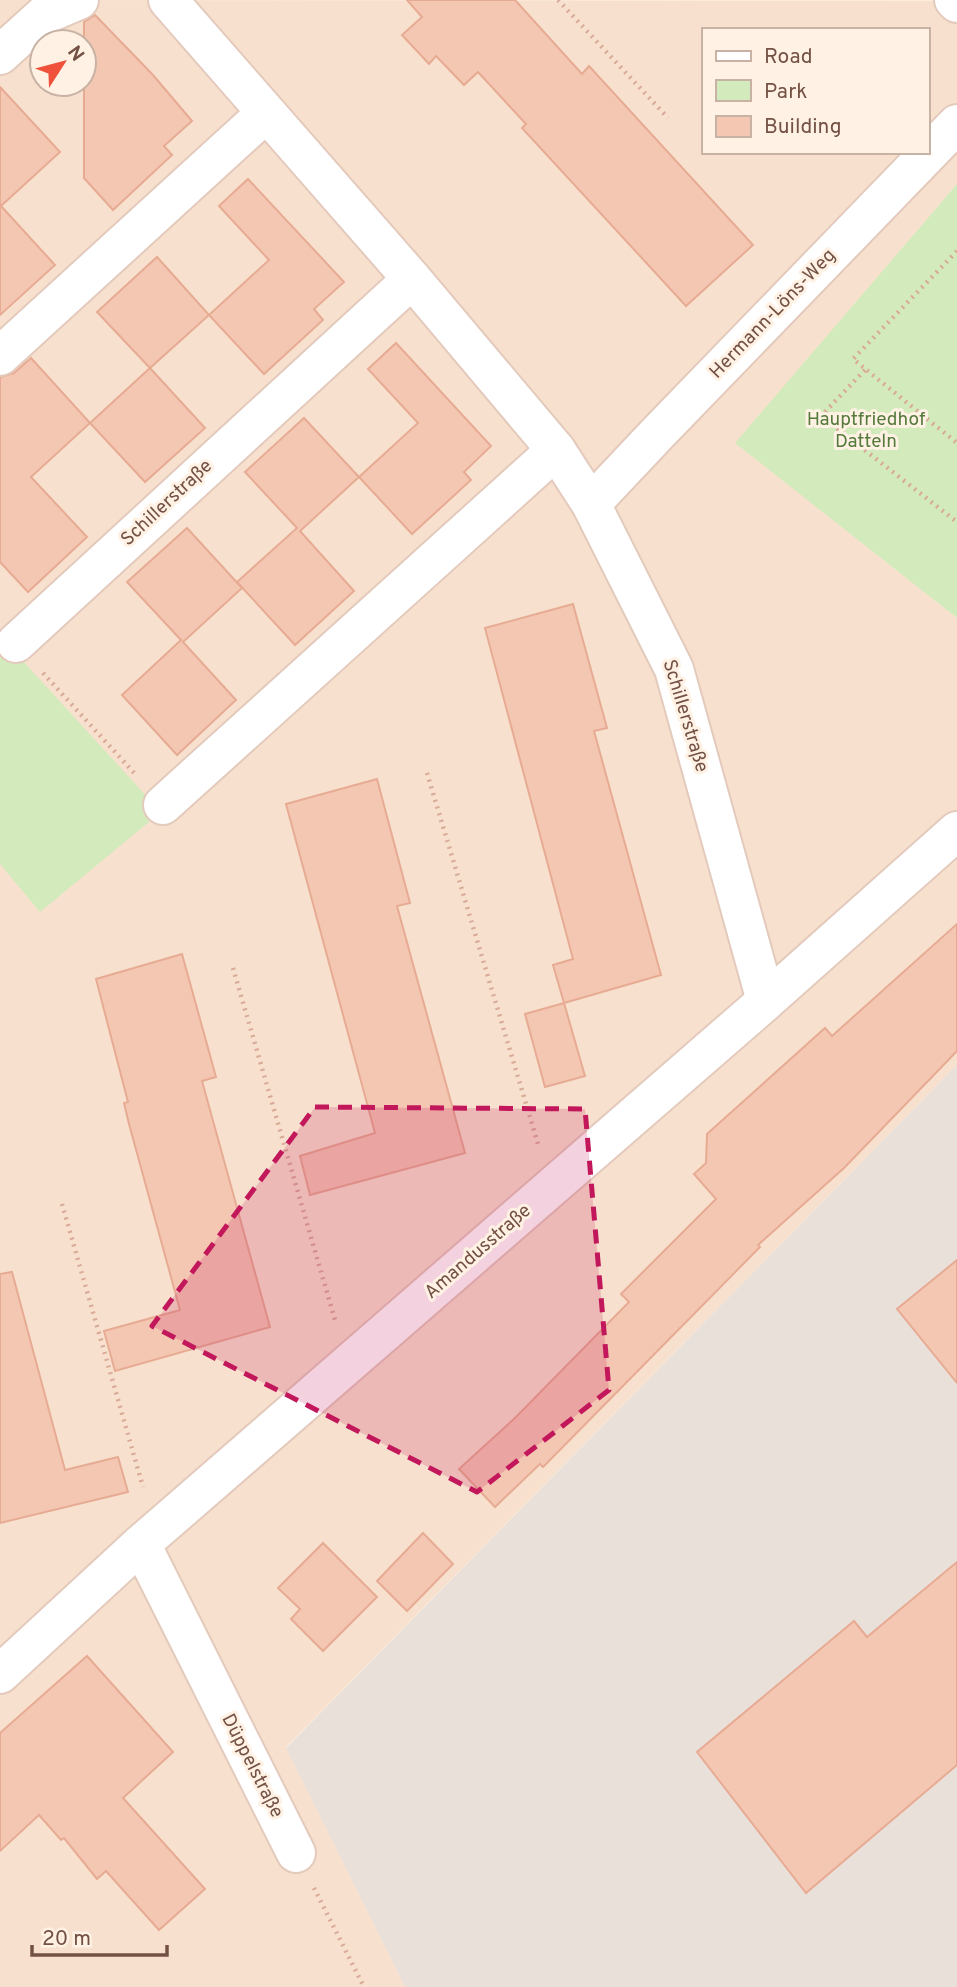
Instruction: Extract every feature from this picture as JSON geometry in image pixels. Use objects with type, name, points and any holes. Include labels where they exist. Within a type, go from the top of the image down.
[{"type":"street","points":[[0,55],[44,15],[79,0]]},
{"type":"street","name":"Schillerstraße","points":[[168,0],[412,279],[556,450],[591,504],[674,669],[766,1002]]},
{"type":"street","points":[[0,356],[266,113]]},
{"type":"street","name":"Hermann-Löns-Weg","points":[[929,153],[957,124]]},
{"type":"street","name":"Hermann-Löns-Weg","points":[[591,504],[928,154]]},
{"type":"street","name":"Schillerstraße","points":[[16,643],[412,279]]},
{"type":"street","points":[[163,805],[556,450]]},
{"type":"street","name":"Amandusstraße","points":[[0,1674],[148,1538],[766,1002],[957,831]]},
{"type":"street","name":"Düppelstraße","points":[[148,1538],[296,1853]]},
{"type":"path","points":[[558,0],[668,118]]},
{"type":"path","points":[[957,251],[853,359],[957,443]]},
{"type":"path","points":[[865,370],[821,416],[957,522]]},
{"type":"path","points":[[16,643],[163,805]]},
{"type":"path","points":[[427,774],[551,1188]]},
{"type":"path","points":[[233,968],[348,1365]]},
{"type":"path","points":[[62,1203],[148,1538]]},
{"type":"path","points":[[296,1853],[364,1987]]},
{"type":"highlighted area","points":[[315,1107],[585,1109],[609,1390],[477,1492],[152,1326]]},
{"type":"shaded area","points":[[0,0],[957,1],[957,184],[736,443],[957,618],[957,1065],[286,1747],[405,1987],[0,1987]]},
{"type":"shaded area","points":[[957,1065],[957,1987],[405,1987],[286,1748]]},
{"type":"green space","name":"Hauptfriedhof Datteln","points":[[957,184],[957,618],[735,443]]},
{"type":"green space","points":[[0,636],[161,812],[40,912],[0,864]]},
{"type":"building","points":[[407,0],[515,0],[582,74],[589,66],[753,245],[686,306],[522,128],[526,124],[478,72],[464,85],[436,56],[429,64],[402,35],[422,17]]},
{"type":"building","points":[[95,15],[153,75],[192,121],[164,146],[172,155],[113,210],[84,178],[84,98],[98,98],[98,28],[84,28],[84,22]]},
{"type":"building","points":[[0,87],[60,152],[1,206],[55,265],[0,315]]},
{"type":"building","points":[[248,179],[344,282],[314,309],[323,320],[264,374],[209,315],[269,260],[219,206]]},
{"type":"building","points":[[157,257],[209,315],[150,368],[97,312]]},
{"type":"building","points":[[396,343],[491,446],[464,472],[471,480],[412,534],[359,477],[418,423],[368,369]]},
{"type":"building","points":[[31,358],[90,423],[31,477],[87,537],[28,592],[0,562],[0,377],[14,373]]},
{"type":"building","points":[[150,368],[205,428],[145,482],[90,423]]},
{"type":"building","points":[[304,418],[359,477],[300,531],[354,591],[295,645],[237,582],[297,528],[245,472]]},
{"type":"building","points":[[187,528],[242,588],[183,642],[236,700],[177,755],[122,695],[181,640],[127,582]]},
{"type":"building","points":[[573,604],[607,728],[594,731],[661,975],[564,1003],[553,965],[573,959],[485,628]]},
{"type":"building","points":[[377,779],[410,903],[397,906],[465,1153],[310,1195],[300,1156],[375,1133],[286,804]]},
{"type":"building","points":[[957,924],[957,1051],[844,1168],[758,1245],[760,1247],[543,1467],[540,1464],[495,1507],[459,1469],[515,1418],[629,1302],[621,1294],[716,1199],[694,1174],[706,1163],[707,1134],[825,1028],[832,1036]]},
{"type":"building","points":[[182,954],[216,1077],[202,1081],[270,1327],[115,1371],[104,1331],[180,1310],[129,1124],[124,1103],[128,1102],[96,979]]},
{"type":"building","points":[[564,1003],[585,1076],[545,1087],[525,1014]]},
{"type":"building","points":[[957,1260],[957,1383],[897,1309]]},
{"type":"building","points":[[12,1272],[65,1470],[118,1457],[128,1492],[0,1523],[0,1274]]},
{"type":"building","points":[[423,1533],[453,1564],[407,1611],[377,1581]]},
{"type":"building","points":[[323,1543],[377,1597],[323,1651],[291,1619],[300,1609],[278,1588]]},
{"type":"building","points":[[957,1562],[957,1765],[806,1893],[697,1752],[854,1621],[867,1637]]},
{"type":"building","points":[[87,1656],[173,1752],[123,1798],[205,1889],[159,1930],[106,1871],[97,1879],[64,1838],[61,1840],[39,1815],[0,1851],[0,1733]]}]
